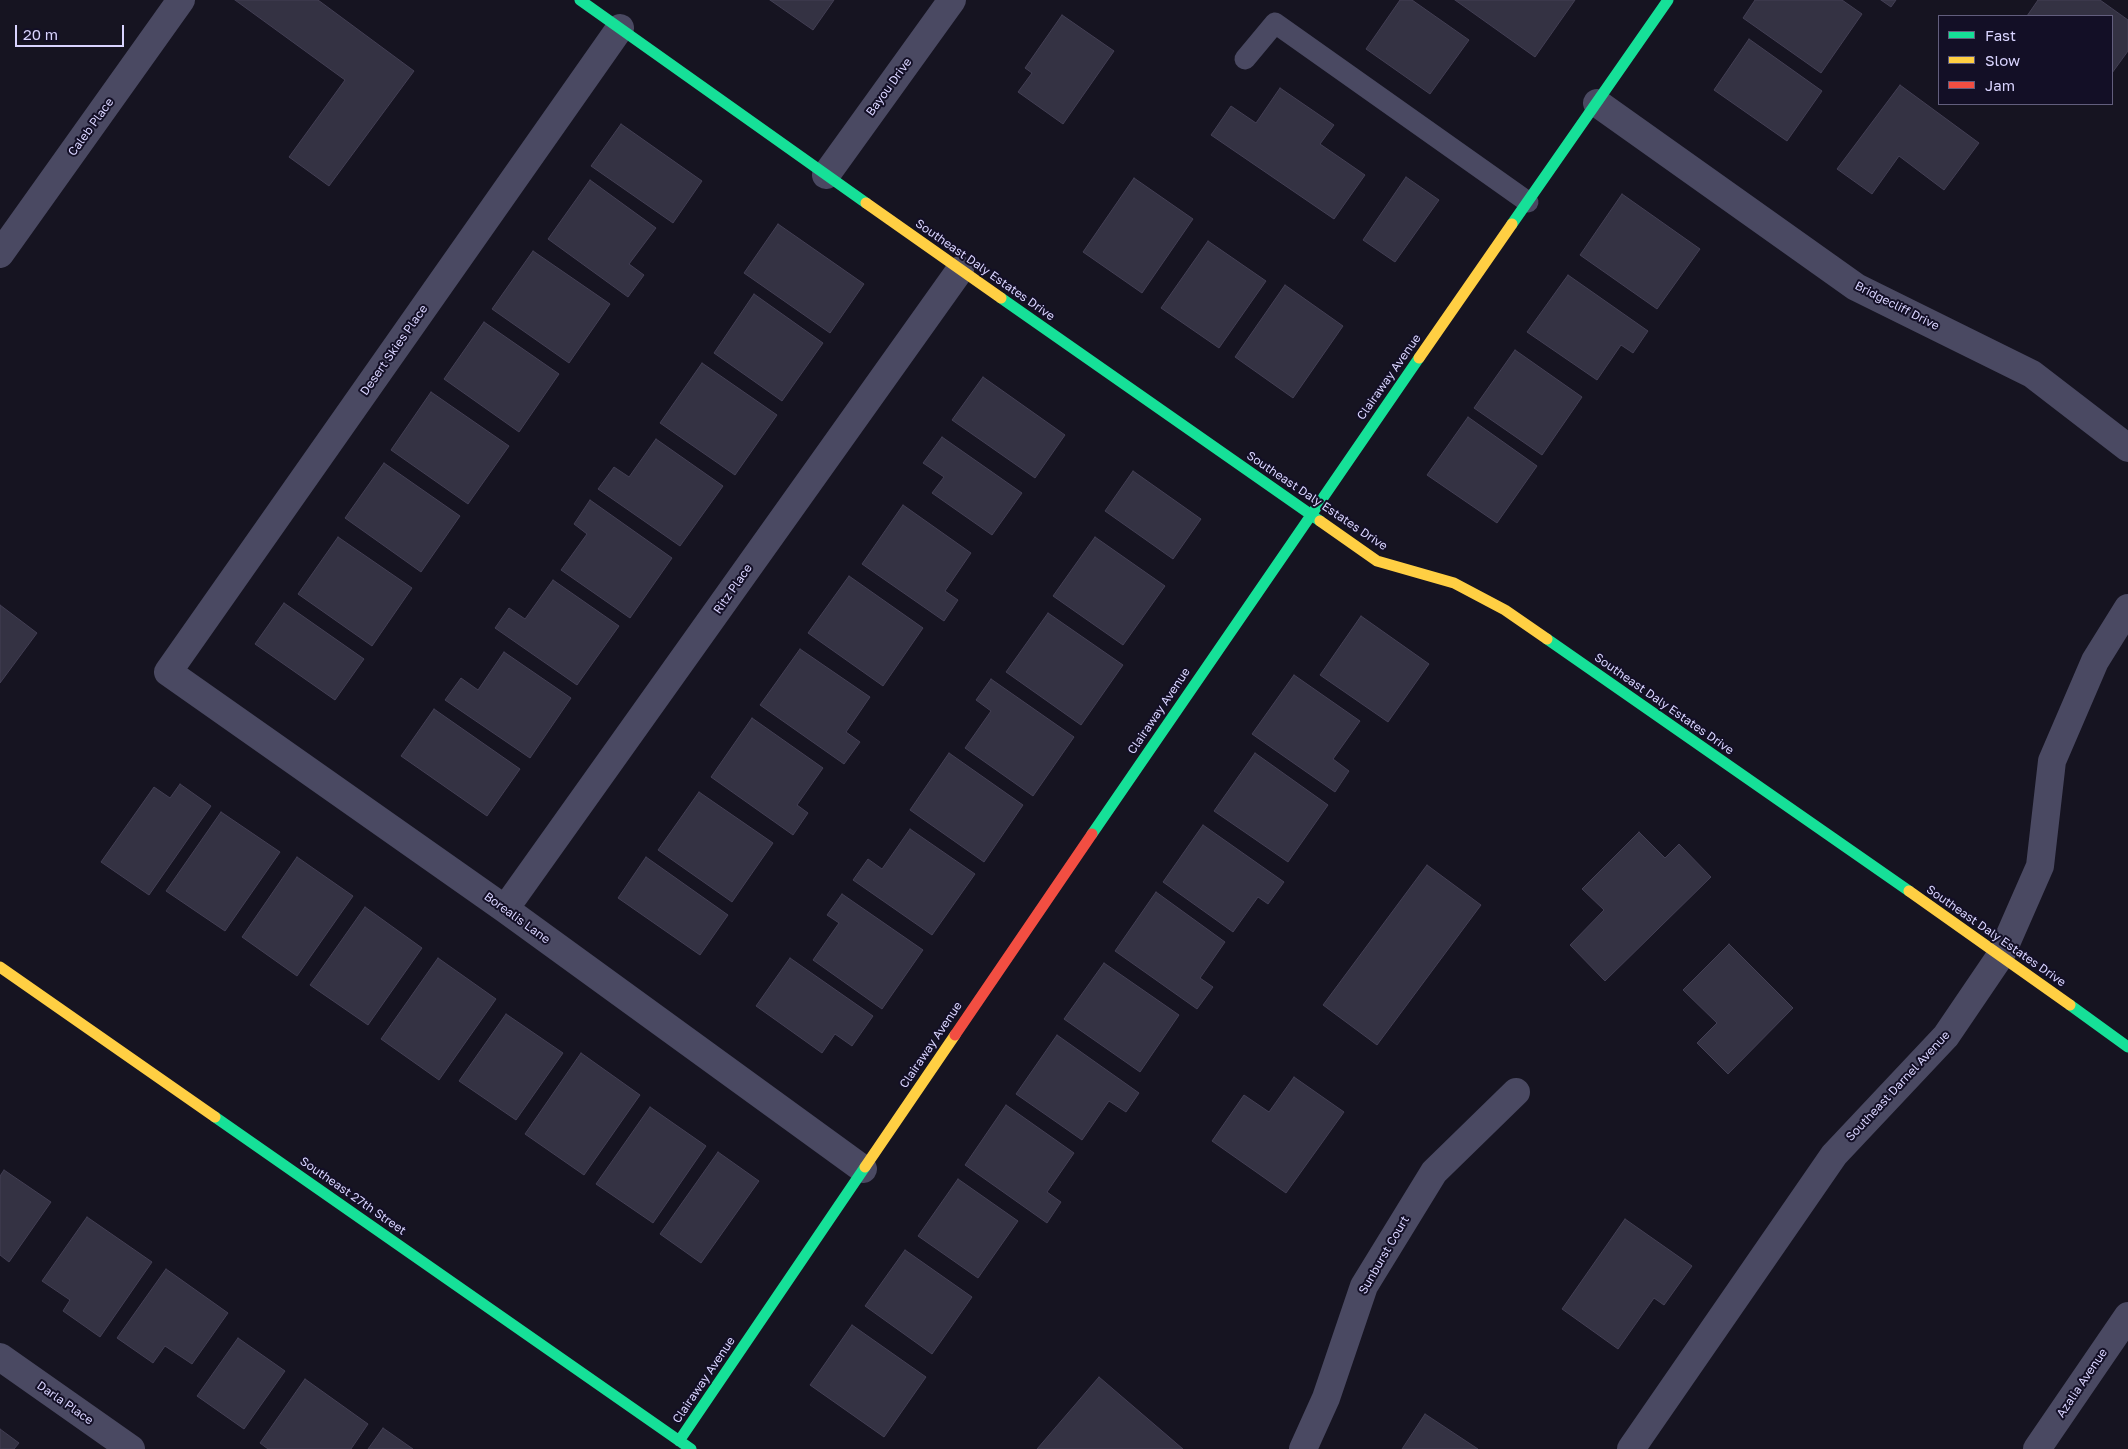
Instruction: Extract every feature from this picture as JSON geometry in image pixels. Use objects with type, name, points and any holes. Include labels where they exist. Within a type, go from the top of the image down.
[{"type":"street","name":"Caleb Place","points":[[0,254],[181,0]]},
{"type":"street","name":"Southeast Daly Estates Drive","points":[[580,0],[960,270],[1377,561],[1454,582],[1505,610],[2001,955],[2128,1047]]},
{"type":"street","name":"Bayou Drive","points":[[826,175],[952,0]]},
{"type":"street","name":"Clairaway Avenue","points":[[679,1441],[1310,514],[1668,0]]},
{"type":"street","name":"Desert Skies Place","points":[[168,672],[620,28]]},
{"type":"street","name":"Bridgecliff Drive","points":[[1597,103],[1856,287],[2032,374],[2128,448]]},
{"type":"street","name":"Ritz Place","points":[[506,909],[960,270]]},
{"type":"street","name":"Southeast Darnel Avenue","points":[[1631,1449],[1834,1155],[1946,1036],[2001,955],[2040,866],[2052,761],[2095,661],[2128,608]]},
{"type":"street","name":"Borealis Lane","points":[[168,672],[506,909],[863,1169]]},
{"type":"street","name":"Southeast 27th Street","points":[[0,967],[691,1449]]},
{"type":"street","name":"Sunburst Court","points":[[1303,1449],[1326,1398],[1364,1286],[1434,1172],[1516,1092]]},
{"type":"street","name":"Azalia Avenue","points":[[2037,1449],[2128,1316]]},
{"type":"street","name":"Darla Place","points":[[0,1357],[130,1449]]},
{"type":"lane","points":[[1246,58],[1275,24],[1528,202]]},
{"type":"building","points":[[235,0],[318,0],[414,71],[329,186],[289,157],[345,80]]},
{"type":"building","points":[[770,0],[834,0],[813,30]]},
{"type":"building","points":[[1400,0],[1412,0],[1469,40],[1430,94],[1366,49]]},
{"type":"building","points":[[1455,0],[1575,0],[1535,57]]},
{"type":"building","points":[[1755,0],[1842,0],[1862,14],[1821,73],[1743,18]]},
{"type":"building","points":[[1881,0],[1896,0],[1891,7]]},
{"type":"building","points":[[2038,0],[2100,0],[2128,20],[2128,51],[2113,72],[2113,15],[2028,15]]},
{"type":"building","points":[[1062,15],[1114,51],[1063,124],[1018,92],[1032,73],[1025,68]]},
{"type":"building","points":[[1749,39],[1822,91],[1787,141],[1714,90]]},
{"type":"building","points":[[1900,85],[1979,143],[1944,190],[1899,156],[1872,194],[1837,169]]},
{"type":"building","points":[[1280,88],[1334,125],[1320,144],[1365,175],[1334,219],[1211,135],[1231,106],[1256,123]]},
{"type":"building","points":[[621,124],[702,181],[673,223],[591,166]]},
{"type":"building","points":[[1406,177],[1439,200],[1395,262],[1363,240]]},
{"type":"building","points":[[1134,178],[1193,219],[1142,293],[1083,252]]},
{"type":"building","points":[[590,180],[656,228],[629,264],[644,275],[628,297],[548,239]]},
{"type":"building","points":[[1622,194],[1700,249],[1657,309],[1580,255]]},
{"type":"building","points":[[778,224],[864,284],[830,333],[744,273]]},
{"type":"building","points":[[1208,241],[1266,281],[1219,348],[1161,308]]},
{"type":"building","points":[[533,251],[610,304],[569,363],[492,309]]},
{"type":"building","points":[[1568,275],[1648,331],[1633,353],[1621,345],[1597,380],[1527,332]]},
{"type":"building","points":[[1285,285],[1343,326],[1293,398],[1235,357]]},
{"type":"building","points":[[754,294],[823,343],[782,401],[714,353]]},
{"type":"building","points":[[484,322],[559,374],[519,432],[444,379]]},
{"type":"building","points":[[1515,350],[1582,397],[1542,455],[1474,408]]},
{"type":"building","points":[[702,363],[777,415],[735,475],[660,423]]},
{"type":"building","points":[[983,377],[1065,435],[1035,478],[952,420]]},
{"type":"building","points":[[431,392],[509,446],[468,504],[391,450]]},
{"type":"building","points":[[1468,417],[1537,466],[1497,523],[1427,475]]},
{"type":"building","points":[[942,437],[1022,493],[992,535],[932,493],[944,477],[923,463]]},
{"type":"building","points":[[656,439],[723,486],[680,546],[598,489],[614,467],[629,477]]},
{"type":"building","points":[[384,463],[460,516],[421,572],[345,518]]},
{"type":"building","points":[[1133,471],[1201,519],[1173,559],[1105,511]]},
{"type":"building","points":[[590,500],[672,558],[630,618],[561,570],[587,534],[574,524]]},
{"type":"building","points":[[903,505],[971,553],[945,591],[958,600],[944,621],[862,564]]},
{"type":"building","points":[[338,537],[412,588],[372,646],[298,594]]},
{"type":"building","points":[[1095,537],[1165,586],[1123,645],[1053,596]]},
{"type":"building","points":[[849,576],[923,628],[883,686],[808,633]]},
{"type":"building","points":[[553,580],[619,626],[577,685],[495,628],[509,608],[525,619]]},
{"type":"building","points":[[284,603],[364,659],[335,700],[255,644]]},
{"type":"building","points":[[0,605],[37,633],[0,683]]},
{"type":"building","points":[[1048,613],[1123,665],[1081,725],[1006,672]]},
{"type":"building","points":[[1361,616],[1429,664],[1388,722],[1320,675]]},
{"type":"building","points":[[800,649],[870,697],[846,732],[860,742],[844,764],[760,705]]},
{"type":"building","points":[[504,652],[571,698],[530,758],[445,700],[461,678],[478,690]]},
{"type":"building","points":[[1294,675],[1360,721],[1333,759],[1349,771],[1335,792],[1252,734]]},
{"type":"building","points":[[991,679],[1074,737],[1033,796],[965,748],[991,711],[976,700]]},
{"type":"building","points":[[434,709],[520,769],[487,816],[401,756]]},
{"type":"building","points":[[752,718],[823,768],[797,805],[808,813],[793,835],[711,777]]},
{"type":"building","points":[[949,753],[1023,805],[984,862],[910,810]]},
{"type":"building","points":[[1255,753],[1328,805],[1288,862],[1214,811]]},
{"type":"building","points":[[180,784],[211,806],[149,895],[101,862],[154,787],[170,798]]},
{"type":"building","points":[[699,792],[773,843],[732,902],[658,850]]},
{"type":"building","points":[[221,812],[280,852],[225,931],[166,891]]},
{"type":"building","points":[[1203,825],[1284,882],[1268,904],[1258,897],[1233,932],[1163,882]]},
{"type":"building","points":[[910,829],[975,874],[932,935],[853,880],[868,859],[882,869]]},
{"type":"building","points":[[1639,832],[1665,858],[1679,844],[1711,877],[1605,981],[1570,945],[1604,910],[1582,889]]},
{"type":"building","points":[[297,857],[353,896],[297,976],[242,937]]},
{"type":"building","points":[[646,857],[728,915],[700,955],[618,898]]},
{"type":"building","points":[[1427,865],[1481,905],[1377,1045],[1323,1005]]},
{"type":"building","points":[[1156,892],[1225,942],[1200,978],[1213,987],[1197,1009],[1115,951]]},
{"type":"building","points":[[842,894],[923,950],[882,1009],[813,960],[839,923],[827,915]]},
{"type":"building","points":[[365,907],[422,948],[368,1025],[310,985]]},
{"type":"building","points":[[1729,944],[1793,1008],[1728,1074],[1697,1043],[1717,1023],[1683,990]]},
{"type":"building","points":[[438,958],[496,999],[439,1080],[381,1039]]},
{"type":"building","points":[[790,958],[873,1016],[852,1046],[835,1034],[822,1053],[756,1006]]},
{"type":"building","points":[[1104,963],[1179,1015],[1140,1072],[1064,1019]]},
{"type":"building","points":[[506,1014],[563,1053],[516,1120],[459,1081]]},
{"type":"building","points":[[1057,1035],[1139,1093],[1126,1112],[1109,1101],[1082,1140],[1016,1094]]},
{"type":"building","points":[[581,1053],[640,1095],[584,1175],[525,1134]]},
{"type":"building","points":[[1294,1077],[1344,1112],[1286,1193],[1212,1141],[1244,1095],[1269,1112]]},
{"type":"building","points":[[1006,1105],[1074,1153],[1047,1192],[1061,1202],[1047,1223],[965,1165]]},
{"type":"building","points":[[650,1107],[706,1146],[653,1223],[596,1184]]},
{"type":"building","points":[[718,1152],[759,1181],[701,1263],[660,1234]]},
{"type":"building","points":[[4,1170],[51,1202],[9,1262],[0,1255],[0,1176]]},
{"type":"building","points":[[958,1179],[1018,1221],[978,1278],[918,1236]]},
{"type":"building","points":[[87,1217],[152,1262],[100,1337],[63,1311],[70,1300],[42,1281]]},
{"type":"building","points":[[1625,1219],[1692,1266],[1664,1305],[1654,1298],[1618,1349],[1562,1309]]},
{"type":"building","points":[[905,1250],[972,1297],[932,1354],[865,1306]]},
{"type":"building","points":[[166,1269],[228,1313],[192,1364],[165,1346],[153,1363],[117,1338]]},
{"type":"building","points":[[852,1325],[926,1377],[884,1437],[810,1385]]},
{"type":"building","points":[[238,1338],[285,1371],[244,1429],[197,1396]]},
{"type":"building","points":[[1099,1377],[1183,1449],[1037,1449]]},
{"type":"building","points":[[305,1379],[368,1424],[351,1449],[268,1449],[260,1443]]},
{"type":"building","points":[[1425,1414],[1478,1449],[1402,1449]]},
{"type":"building","points":[[383,1428],[413,1449],[368,1449]]},
{"type":"building","points":[[0,1429],[19,1443],[14,1449],[0,1449]]},
{"type":"traffic: fast","points":[[580,0],[866,203]]},
{"type":"traffic: fast","points":[[1512,224],[1668,0]]},
{"type":"traffic: fast","points":[[1001,298],[1320,521]]},
{"type":"traffic: fast","points":[[1092,834],[1419,358]]},
{"type":"traffic: fast","points":[[1547,639],[1909,891]]},
{"type":"traffic: fast","points":[[2070,1005],[2128,1047]]},
{"type":"traffic: fast","points":[[215,1117],[691,1449]]},
{"type":"traffic: fast","points":[[679,1441],[865,1167]]},
{"type":"traffic: slow","points":[[866,203],[1001,298]]},
{"type":"traffic: slow","points":[[1419,358],[1512,224]]},
{"type":"traffic: slow","points":[[1320,521],[1377,561],[1454,583],[1505,610],[1547,639]]},
{"type":"traffic: slow","points":[[1909,891],[2070,1005]]},
{"type":"traffic: slow","points":[[0,967],[215,1117]]},
{"type":"traffic: slow","points":[[865,1167],[955,1035]]},
{"type":"traffic: jam","points":[[955,1035],[1092,834]]}]
